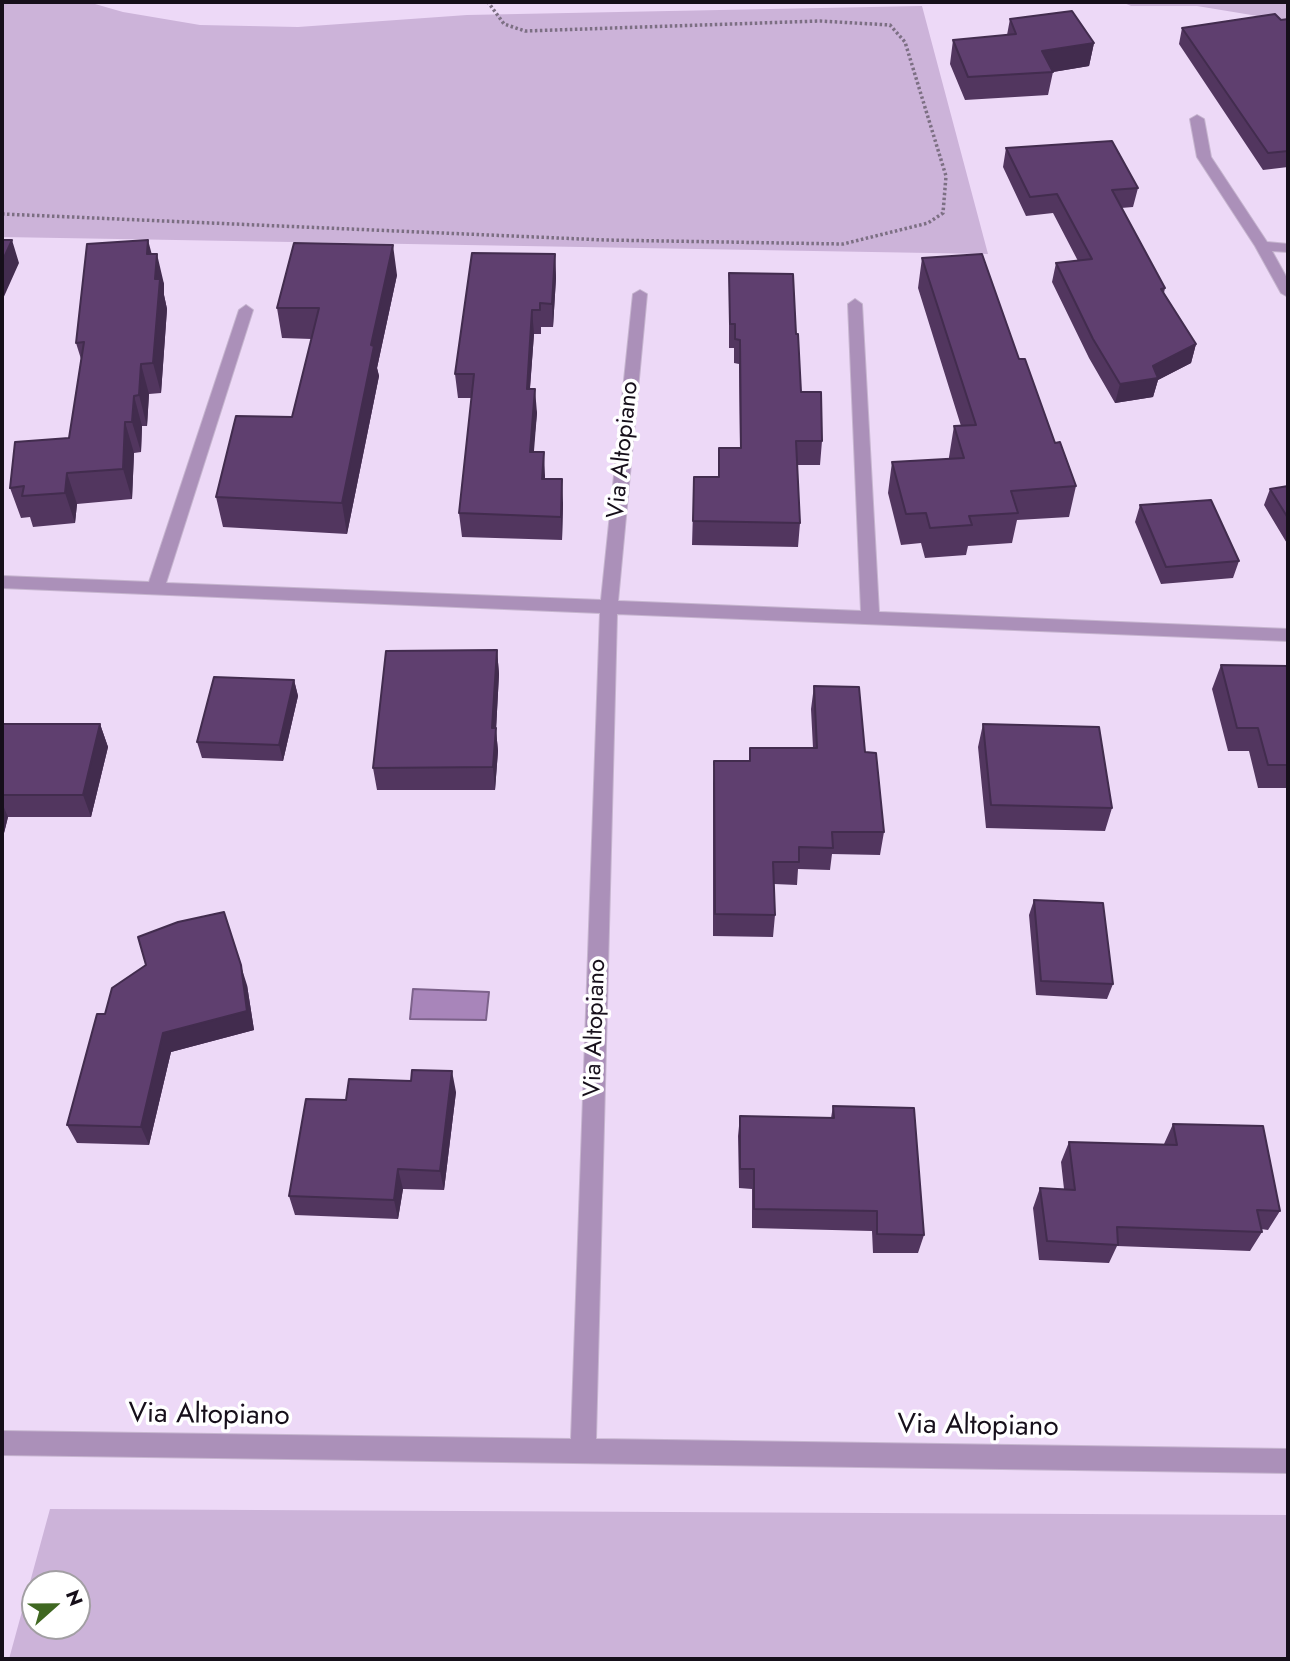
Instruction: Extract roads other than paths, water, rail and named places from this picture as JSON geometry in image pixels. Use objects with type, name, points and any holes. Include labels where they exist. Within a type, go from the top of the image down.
[{"type":"street","points":[[1197,119],[1204,157],[1262,246],[1288,293]]},
{"type":"street","points":[[1262,246],[1288,248]]},
{"type":"street","name":"Via Altopiano","points":[[583,1451],[609,606],[640,294]]},
{"type":"street","points":[[855,304],[870,616]]},
{"type":"street","points":[[156,587],[246,310]]},
{"type":"street","points":[[2,582],[1288,635]]},
{"type":"street","name":"Via Altopiano","points":[[2,1443],[1288,1461]]}]
